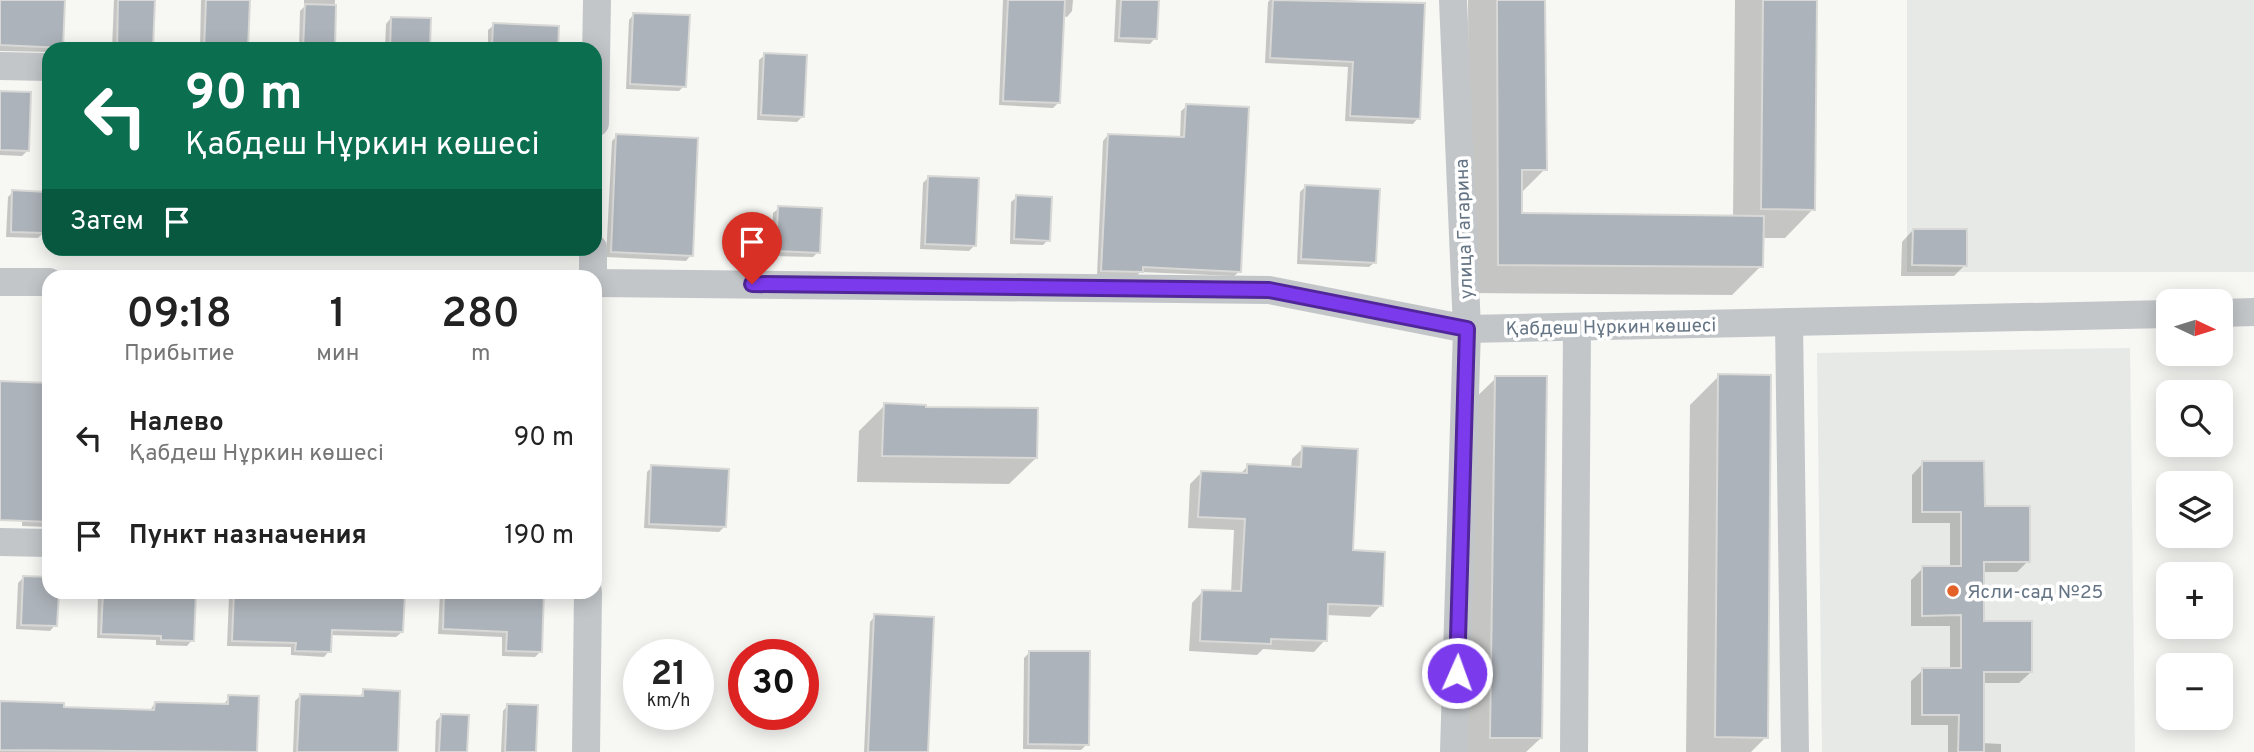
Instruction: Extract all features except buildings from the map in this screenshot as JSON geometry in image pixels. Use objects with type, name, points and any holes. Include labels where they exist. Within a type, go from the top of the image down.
[{"type":"street","points":[[596,42],[597,0]]},
{"type":"street","name":"улица Гагарина","points":[[1453,0],[1467,329],[1454,752]]},
{"type":"street","points":[[0,66],[42,67]]},
{"type":"street","points":[[0,282],[42,282]]},
{"type":"street","name":"Қабдеш Нұркин көшесі","points":[[602,282],[1269,290],[1467,329],[2156,314]]},
{"type":"street","points":[[2233,313],[2254,312]]},
{"type":"street","points":[[1789,322],[1795,752]]},
{"type":"street","points":[[1574,752],[1577,327]]},
{"type":"street","points":[[0,542],[42,542]]},
{"type":"street","points":[[586,752],[588,599]]},
{"type":"shaded area","points":[[1907,0],[2254,0],[2254,272],[1907,272]]},
{"type":"shaded area","points":[[2130,348],[2135,752],[1822,752],[1817,353]]},
{"type":"place","name":"Ясли-сад №25","points":[[1953,591]]},
{"type":"route","points":[[752,284],[1269,290],[1467,329],[1457,673]]}]
